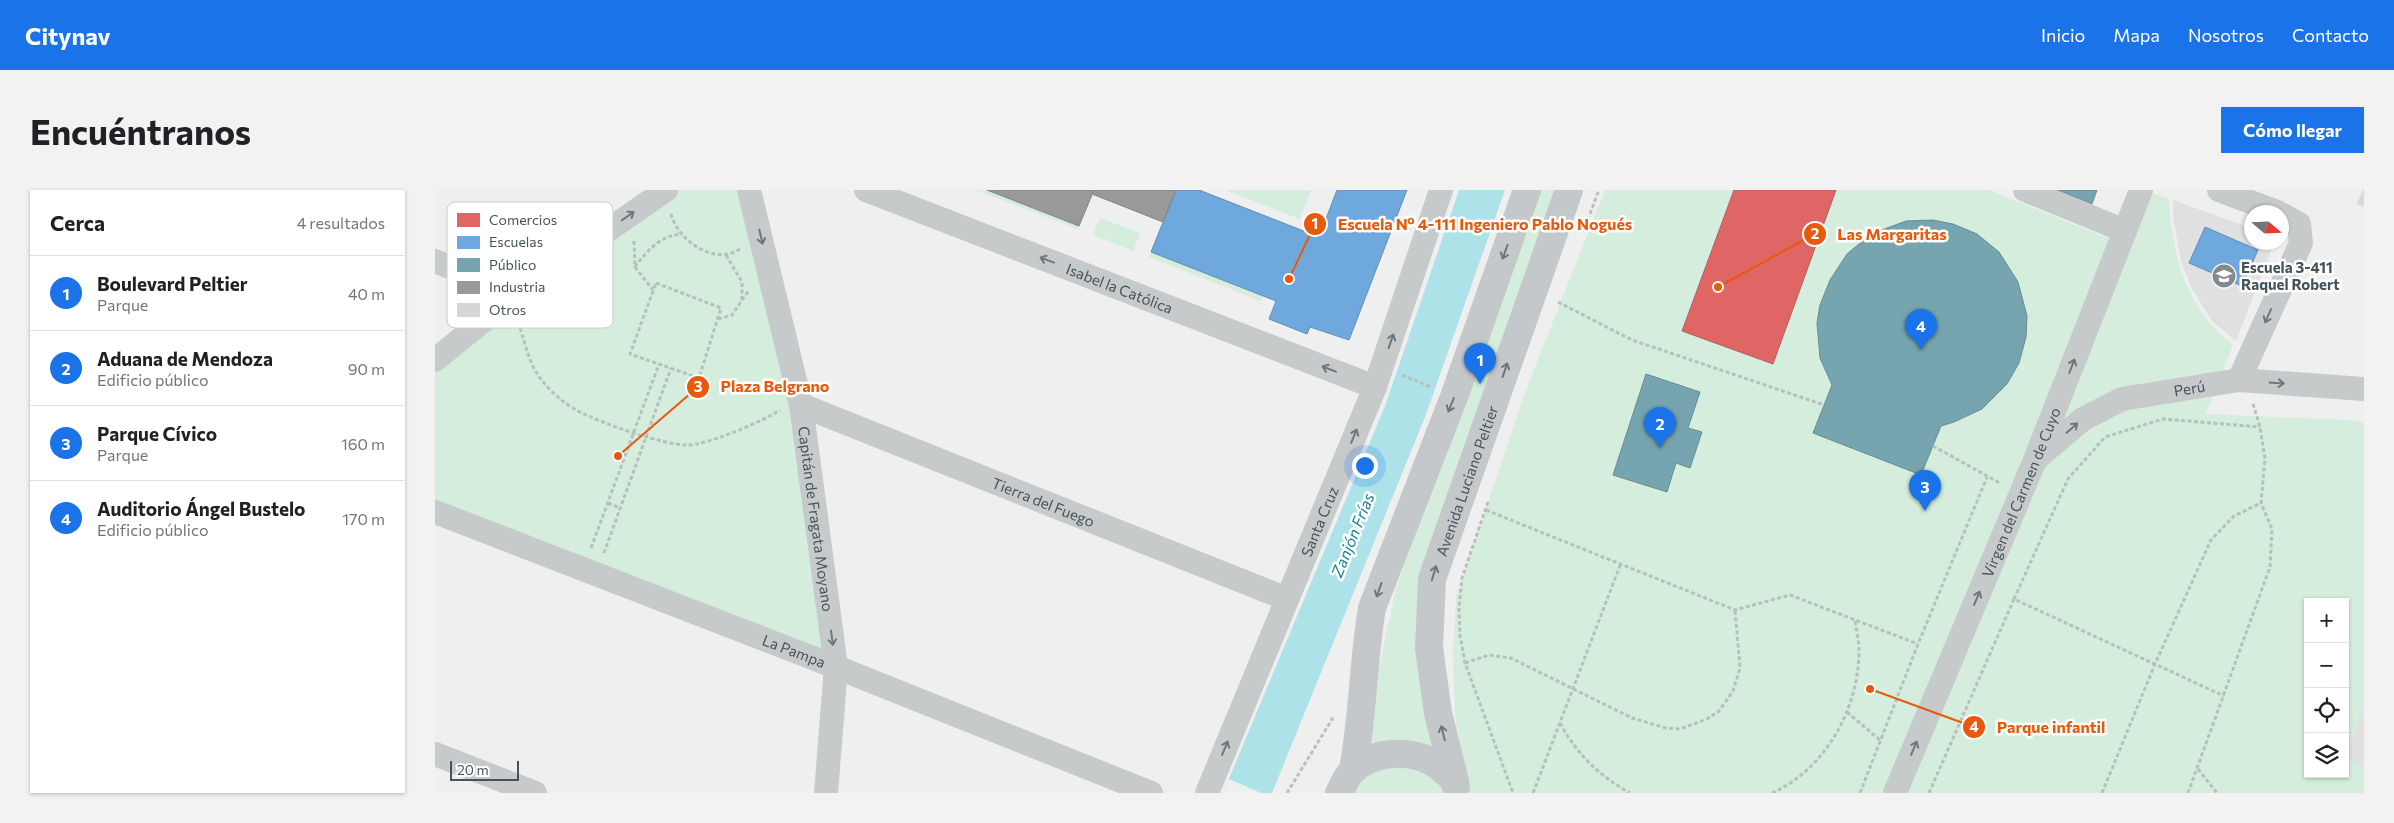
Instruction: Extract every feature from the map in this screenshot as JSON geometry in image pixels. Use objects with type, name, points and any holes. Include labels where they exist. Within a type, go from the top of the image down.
[{"type":"main road","points":[[1339,793],[1353,770],[1360,731],[1367,636],[1372,608],[1454,397],[1527,190]]},
{"type":"main road","name":"Avenida Luciano Peltier","points":[[1456,787],[1438,713],[1429,648],[1432,579],[1569,190]]},
{"type":"main road","points":[[1353,770],[1391,754],[1413,753],[1435,763],[1456,787]]},
{"type":"street","name":"Capitán de Fragata Moyano","points":[[749,190],[794,404],[836,667],[826,793]]},
{"type":"street","name":"Isabel la Católica","points":[[866,190],[1375,387]]},
{"type":"street","name":"Santa Cruz","points":[[1207,793],[1375,387],[1441,190]]},
{"type":"street","points":[[2025,190],[2125,231]]},
{"type":"street","name":"Virgen del Carmen de Cuyo","points":[[1895,793],[2035,460],[2141,190]]},
{"type":"street","points":[[2219,190],[2259,205]]},
{"type":"street","points":[[613,234],[668,200]]},
{"type":"street","points":[[2243,380],[2301,243],[2299,224],[2289,218]]},
{"type":"street","points":[[435,261],[447,266]]},
{"type":"street","points":[[435,360],[474,328]]},
{"type":"street","name":"Perú","points":[[2035,460],[2083,419],[2122,399],[2243,380],[2364,389]]},
{"type":"street","name":"Tierra del Fuego","points":[[794,404],[1287,600]]},
{"type":"street","name":"La Pampa","points":[[435,512],[836,667],[1151,793]]},
{"type":"street","points":[[435,754],[535,793]]},
{"type":"path","points":[[668,200],[680,234],[697,247],[725,255],[734,253],[742,248]]},
{"type":"path","points":[[635,267],[643,255],[669,235],[680,234]]},
{"type":"path","points":[[634,235],[633,253],[635,267],[653,290]]},
{"type":"path","points":[[725,255],[734,266],[741,282],[742,303]]},
{"type":"path","points":[[656,282],[721,308],[699,378],[629,354],[653,290],[656,282]]},
{"type":"path","points":[[718,319],[732,315],[751,288]]},
{"type":"path","points":[[1558,302],[1633,340],[1824,405]]},
{"type":"path","points":[[521,328],[537,374],[558,398],[580,412],[668,444],[691,445],[746,427],[794,404]]},
{"type":"path","points":[[590,551],[659,364]]},
{"type":"path","points":[[603,556],[671,368]]},
{"type":"path","points":[[1397,373],[1436,389]]},
{"type":"path","points":[[2188,793],[2270,566],[2272,529],[2261,503],[2265,458],[2260,427],[2243,380]]},
{"type":"path","points":[[1929,793],[2069,479],[2105,437],[2163,419],[2260,427]]},
{"type":"path","points":[[1933,446],[1987,477],[2021,493]]},
{"type":"path","points":[[1860,793],[1918,644],[1987,477]]},
{"type":"path","points":[[608,503],[620,508]]},
{"type":"path","points":[[2102,793],[2155,664],[2211,540],[2234,516],[2261,503]]},
{"type":"path","points":[[1513,793],[1465,662],[1459,608],[1462,578],[1486,510],[1735,610],[1790,595],[1918,644]]},
{"type":"path","points":[[1533,793],[1621,563]]},
{"type":"path","points":[[2014,600],[2224,696]]},
{"type":"path","points":[[1465,662],[1489,655],[1511,658],[1632,718],[1666,728],[1680,729],[1707,719],[1727,702],[1738,680],[1740,654],[1735,610]]},
{"type":"path","points":[[1772,793],[1795,779],[1811,766],[1838,732],[1847,712],[1858,670],[1859,649],[1855,620]]},
{"type":"path","points":[[1847,712],[1881,740]]},
{"type":"path","points":[[1560,723],[1577,749],[1596,770],[1630,793]]},
{"type":"path","points":[[2198,768],[2217,793]]},
{"type":"shaded area","name":"Escuela 3-411 Raquel Robert","points":[[2173,200],[2244,225],[2244,250],[2271,250],[2236,341],[2212,321],[2192,289],[2181,262],[2173,216]]},
{"type":"shaded area","points":[[2364,707],[2364,766],[2349,760],[2349,744]]},
{"type":"green space","points":[[676,190],[743,190],[794,406],[828,659],[435,507],[435,367],[488,328],[613,328],[613,236]]},
{"type":"green space","points":[[975,190],[987,190],[1079,226],[1078,229]]},
{"type":"green space","points":[[1225,190],[1311,190],[1300,219]]},
{"type":"green space","points":[[1532,190],[1564,190],[1426,578],[1451,793],[1346,793],[1356,773],[1396,589]]},
{"type":"green space","points":[[1605,190],[1989,190],[2127,246],[2152,193],[2169,199],[2173,240],[2184,280],[2204,315],[2217,331],[2233,345],[2206,414],[2351,420],[2364,423],[2364,707],[2349,744],[2349,598],[2304,598],[2304,778],[2349,778],[2349,760],[2364,766],[2364,793],[1470,793],[1455,717],[1453,654],[1456,598],[1524,395]]},
{"type":"green space","points":[[1100,218],[1140,233],[1133,251],[1093,235]]},
{"type":"green space","points":[[1151,252],[1263,296],[1261,301],[1149,257]]},
{"type":"water","name":"Zanjón Frías","points":[[1459,190],[1505,190],[1425,417],[1272,793],[1223,793],[1385,406]]},
{"type":"pier","points":[[1229,779],[1261,793],[1223,793]]},
{"type":"building: Comercios","points":[[1734,190],[1836,190],[1773,364],[1682,331]]},
{"type":"building: Escuelas","points":[[1176,190],[1199,190],[1319,237],[1337,190],[1407,190],[1349,340],[1310,327],[1307,334],[1269,319],[1276,301],[1151,252]]},
{"type":"building: Escuelas","points":[[2205,227],[2244,244],[2244,250],[2258,250],[2242,286],[2189,263]]},
{"type":"building: Público","points":[[2057,190],[2097,190],[2092,204]]},
{"type":"building: Público","points":[[1933,220],[1953,224],[1977,234],[1999,252],[2018,282],[2027,316],[2026,337],[2019,363],[2007,384],[1982,409],[1941,426],[1921,475],[1813,433],[1832,385],[1820,358],[1817,323],[1820,305],[1830,280],[1847,254],[1871,234],[1906,221]]},
{"type":"building: Público","points":[[1646,374],[1700,392],[1688,428],[1702,432],[1690,468],[1676,463],[1667,492],[1613,475]]},
{"type":"building: Industria","points":[[987,190],[1094,190],[1079,226]]},
{"type":"building: Industria","points":[[1094,190],[1176,190],[1163,222],[1092,194]]},
{"type":"building: Otros","points":[[2364,190],[2364,207],[2357,204]]},
{"type":"place","name":"Escuela 3-411 Raquel Robert","points":[[2224,276]]},
{"type":"place","name":"Escuela Nº 4-111 Ingeniero Pablo Nogués","points":[[1289,279]]},
{"type":"place","name":"Las Margaritas","points":[[1718,287]]},
{"type":"place","name":"Auditorio Ángel Bustelo","points":[[1921,350]]},
{"type":"place","name":"Boulevard Peltier","points":[[1480,384]]},
{"type":"place","name":"Aduana de Mendoza","points":[[1660,448]]},
{"type":"place","name":"Plaza Belgrano","points":[[618,456]]},
{"type":"place","name":"Parque Cívico","points":[[1925,511]]},
{"type":"place","name":"Parque infantil","points":[[1870,689]]}]
